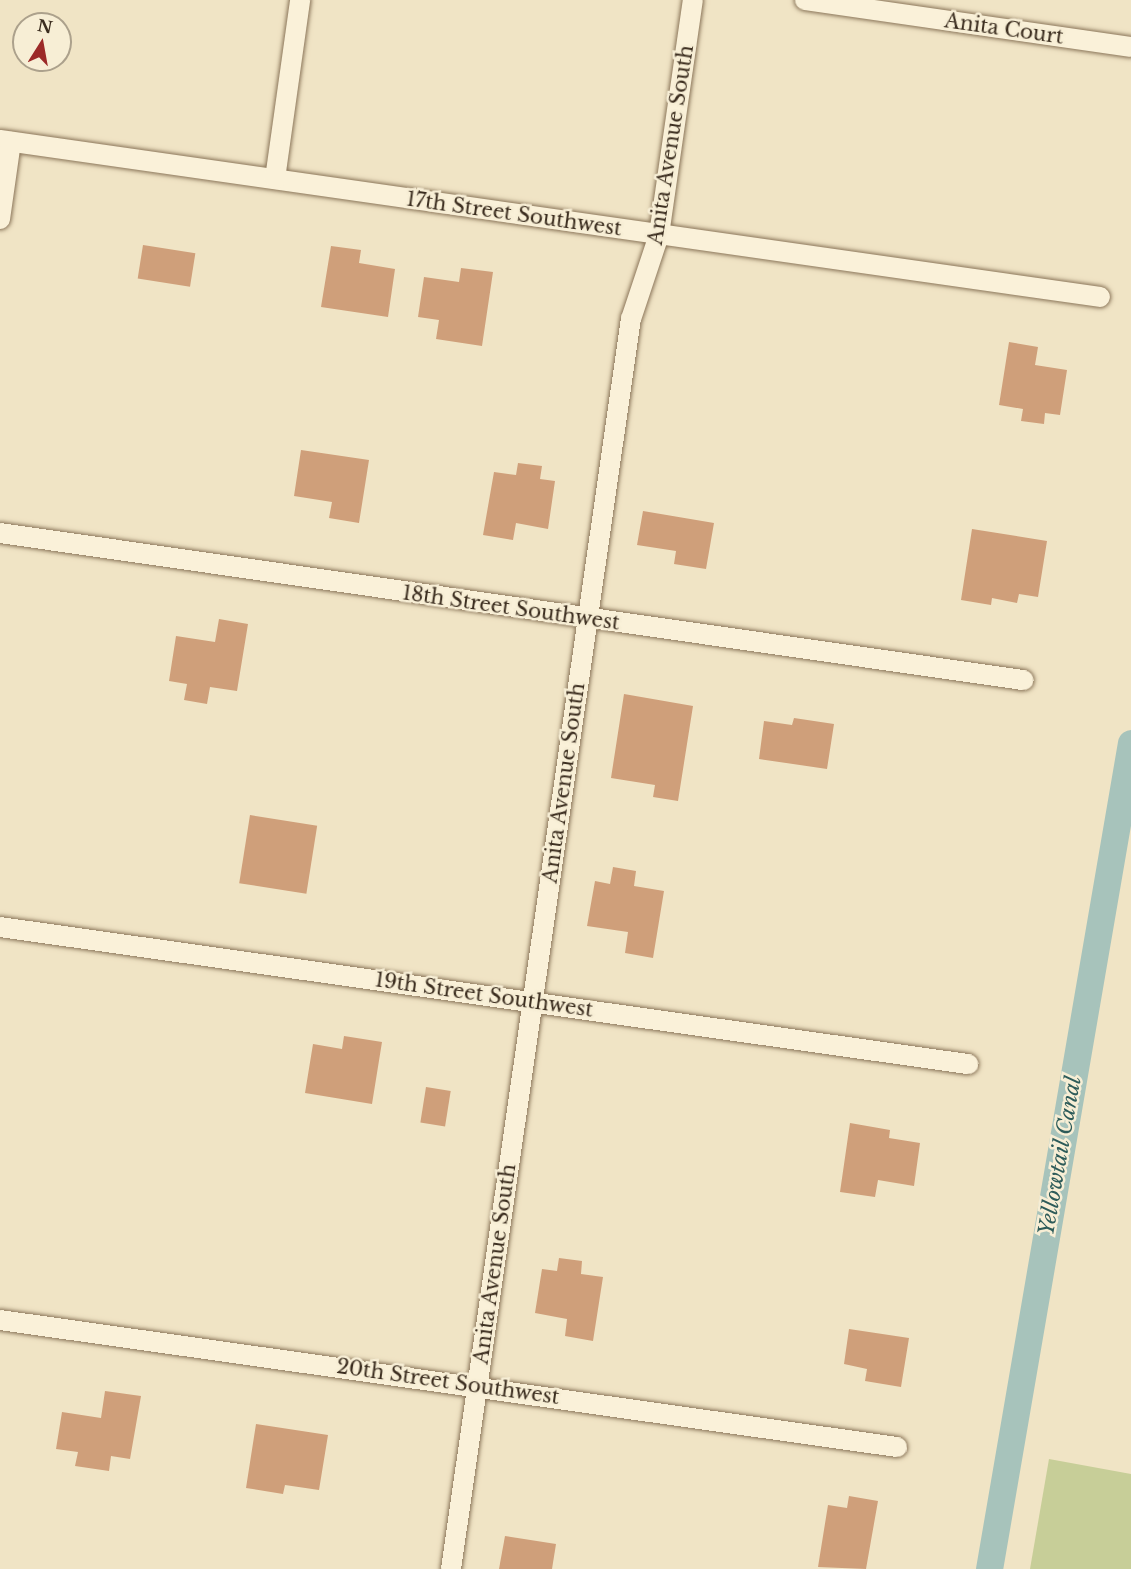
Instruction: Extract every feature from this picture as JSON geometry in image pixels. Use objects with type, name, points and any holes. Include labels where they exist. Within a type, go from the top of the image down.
[{"type":"street","points":[[275,179],[300,0]]},
{"type":"street","name":"Anita Avenue South","points":[[451,1569],[631,319],[659,235],[693,0]]},
{"type":"street","name":"Anita Court","points":[[805,0],[1131,47]]},
{"type":"street","points":[[0,219],[6,141]]},
{"type":"street","name":"17th Street Southwest","points":[[6,141],[1100,297]]},
{"type":"street","name":"18th Street Southwest","points":[[0,533],[1023,680]]},
{"type":"street","name":"19th Street Southwest","points":[[0,927],[968,1064]]},
{"type":"street","name":"20th Street Southwest","points":[[0,1320],[897,1447]]},
{"type":"green space","points":[[1049,1459],[1131,1474],[1131,1569],[1030,1569]]},
{"type":"building","points":[[143,245],[195,253],[190,287],[138,279]]},
{"type":"building","points":[[331,246],[361,250],[359,263],[395,269],[388,317],[321,307]]},
{"type":"building","points":[[461,268],[493,272],[482,346],[436,339],[439,320],[418,317],[424,277],[459,282]]},
{"type":"building","points":[[1009,342],[1038,347],[1035,365],[1067,370],[1060,415],[1045,413],[1044,424],[1021,421],[1023,409],[999,405]]},
{"type":"building","points":[[301,450],[369,460],[359,523],[329,518],[332,502],[294,496]]},
{"type":"building","points":[[518,463],[542,466],[540,479],[555,481],[548,529],[516,523],[513,540],[483,535],[494,472],[516,475]]},
{"type":"building","points":[[643,511],[714,523],[706,569],[674,564],[676,551],[637,545]]},
{"type":"building","points":[[972,529],[1047,541],[1038,597],[1019,594],[1017,603],[992,598],[991,605],[961,600]]},
{"type":"building","points":[[219,619],[248,624],[237,691],[210,687],[207,704],[184,700],[187,684],[169,681],[176,636],[215,642]]},
{"type":"building","points":[[624,694],[693,706],[678,801],[653,797],[655,785],[611,778]]},
{"type":"building","points":[[794,718],[834,724],[827,769],[759,759],[764,721],[792,725]]},
{"type":"building","points":[[250,815],[317,826],[306,894],[239,883]]},
{"type":"building","points":[[613,867],[636,871],[634,886],[664,891],[653,958],[625,953],[628,932],[587,926],[595,881],[610,884]]},
{"type":"building","points":[[344,1036],[382,1042],[372,1104],[305,1093],[313,1044],[342,1049]]},
{"type":"building","points":[[426,1087],[451,1091],[445,1126],[420,1123]]},
{"type":"building","points":[[850,1123],[890,1130],[889,1138],[920,1143],[914,1186],[878,1180],[875,1197],[840,1192]]},
{"type":"building","points":[[559,1258],[582,1261],[581,1274],[603,1277],[593,1341],[565,1336],[567,1319],[535,1313],[542,1269],[557,1271]]},
{"type":"building","points":[[849,1329],[909,1338],[901,1387],[865,1381],[867,1369],[844,1364]]},
{"type":"building","points":[[105,1391],[141,1396],[130,1459],[111,1456],[109,1471],[75,1466],[78,1452],[56,1449],[62,1412],[101,1418]]},
{"type":"building","points":[[256,1424],[328,1435],[319,1490],[285,1485],[283,1494],[246,1488]]},
{"type":"building","points":[[849,1496],[878,1501],[866,1569],[818,1567],[828,1505],[847,1508]]},
{"type":"building","points":[[505,1536],[556,1544],[552,1569],[499,1569]]},
{"type":"waterway","name":"Yellowtail Canal","points":[[989,1569],[1131,743]]}]
